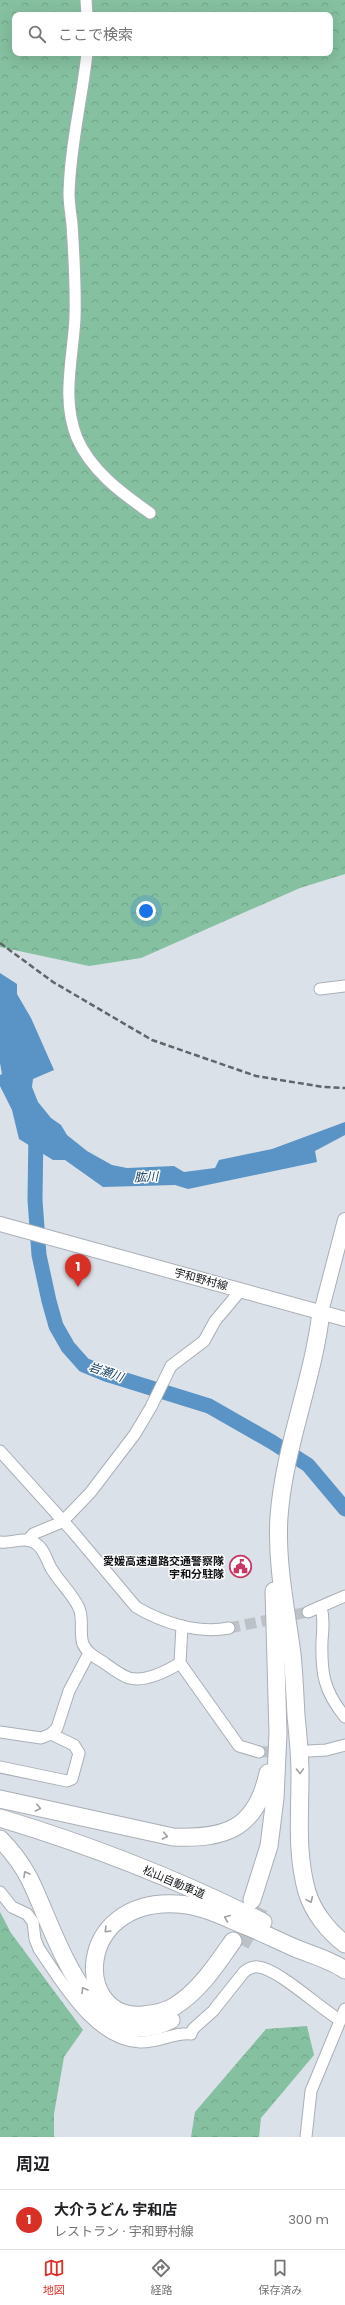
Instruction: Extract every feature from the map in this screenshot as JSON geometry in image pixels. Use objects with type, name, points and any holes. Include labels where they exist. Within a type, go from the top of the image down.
[{"type":"highway","points":[[0,1799],[173,1837],[202,1838],[229,1832],[250,1816],[263,1795],[271,1759],[274,1652],[274,1538],[278,1505],[292,1423],[318,1335],[321,1312]]},
{"type":"highway","points":[[278,1505],[279,1545],[292,1656],[300,1774],[299,1836],[302,1873],[307,1893],[316,1912],[345,1944]]},
{"type":"highway","points":[[274,1652],[278,1733],[274,1805],[269,1846],[256,1903],[269,1885],[285,1812],[287,1714],[284,1593]]},
{"type":"highway","name":"松山自動車道","points":[[0,1818],[47,1832],[192,1888],[270,1926],[343,1969]]},
{"type":"highway","points":[[0,1839],[16,1855],[29,1878],[67,1963],[89,1999],[103,2014],[122,2024],[141,2028],[165,2023],[180,2015],[202,1997],[237,1943],[190,1994],[174,2007],[156,2014],[135,2016],[116,2009],[102,1997],[94,1975],[95,1956],[102,1935],[122,1916],[146,1905],[178,1904],[209,1911],[343,1969]]},
{"type":"main road","points":[[321,1312],[345,1220]]},
{"type":"main road","name":"宇和野村線","points":[[0,1224],[345,1319]]},
{"type":"street","points":[[86,0],[87,12]]},
{"type":"street","points":[[87,56],[83,89],[72,147],[69,196],[75,270],[75,319],[68,387],[70,413],[77,438],[87,456],[102,474],[150,513]]},
{"type":"street","points":[[320,989],[345,986]]},
{"type":"street","points":[[28,1540],[33,1534],[62,1522],[90,1493],[135,1434],[151,1407],[170,1366],[204,1341],[215,1321],[240,1290]]},
{"type":"street","points":[[0,1451],[136,1607],[146,1614],[182,1626],[203,1630],[229,1628]]},
{"type":"street","points":[[0,1542],[7,1544],[18,1540],[28,1540],[36,1544],[43,1551],[51,1568],[79,1608],[82,1620],[81,1635],[89,1653],[128,1678],[140,1678],[154,1675],[180,1663]]},
{"type":"street","points":[[308,1612],[345,1596]]},
{"type":"street","points":[[321,1607],[323,1616],[322,1671],[325,1687],[345,1717]]},
{"type":"street","points":[[182,1626],[180,1663],[239,1746],[259,1752]]},
{"type":"street","points":[[0,1732],[41,1738],[51,1734],[57,1728],[69,1691],[89,1653]]},
{"type":"street","points":[[0,1767],[67,1781],[72,1779],[79,1753],[74,1746],[51,1734]]},
{"type":"street","points":[[308,1751],[326,1750],[345,1744]]},
{"type":"street","points":[[0,1892],[12,1907],[27,1914],[33,1922],[35,1939],[39,1949],[79,2005],[96,2023],[126,2040],[140,2042],[161,2040],[183,2033],[191,2034],[193,2029],[213,2011],[244,1972],[251,1968],[259,1967],[288,1983],[340,2020]]},
{"type":"street","points":[[306,2137],[311,2091],[345,2009]]},
{"type":"green space","points":[[0,0],[345,0],[345,874],[300,888],[141,958],[89,966],[0,947]]},
{"type":"green space","points":[[0,1912],[11,1933],[83,2030],[64,2057],[54,2114],[54,2137],[0,2137]]},
{"type":"green space","points":[[307,2026],[314,2055],[261,2118],[259,2137],[191,2137],[195,2112],[266,2029]]},
{"type":"water","name":"肱川","points":[[0,973],[17,984],[17,994],[31,1018],[54,1070],[33,1079],[32,1087],[38,1102],[51,1118],[61,1125],[67,1135],[87,1151],[112,1165],[127,1168],[174,1166],[184,1172],[215,1168],[219,1160],[272,1149],[345,1122],[345,1135],[315,1151],[317,1162],[188,1189],[175,1185],[103,1187],[65,1160],[53,1160],[19,1139],[12,1110],[0,1086],[0,1075],[2,1074],[0,1063]]},
{"type":"waterway","name":"岩瀬川","points":[[36,1129],[35,1200],[39,1255],[56,1326],[68,1347],[84,1365],[106,1374],[209,1406],[272,1442],[308,1465],[345,1509]]},
{"type":"tunnel","points":[[229,1628],[308,1612]]},
{"type":"tunnel","points":[[259,1752],[305,1751]]},
{"type":"tunnel","points":[[241,1945],[261,1905]]},
{"type":"railway","points":[[0,943],[53,982],[152,1040],[256,1076],[323,1087],[345,1088]]},
{"type":"place","name":"大介うどん 宇和店","points":[[78,1287]]},
{"type":"place","name":"愛媛高速道路交通警察隊 宇和分駐隊","points":[[240,1567]]}]
